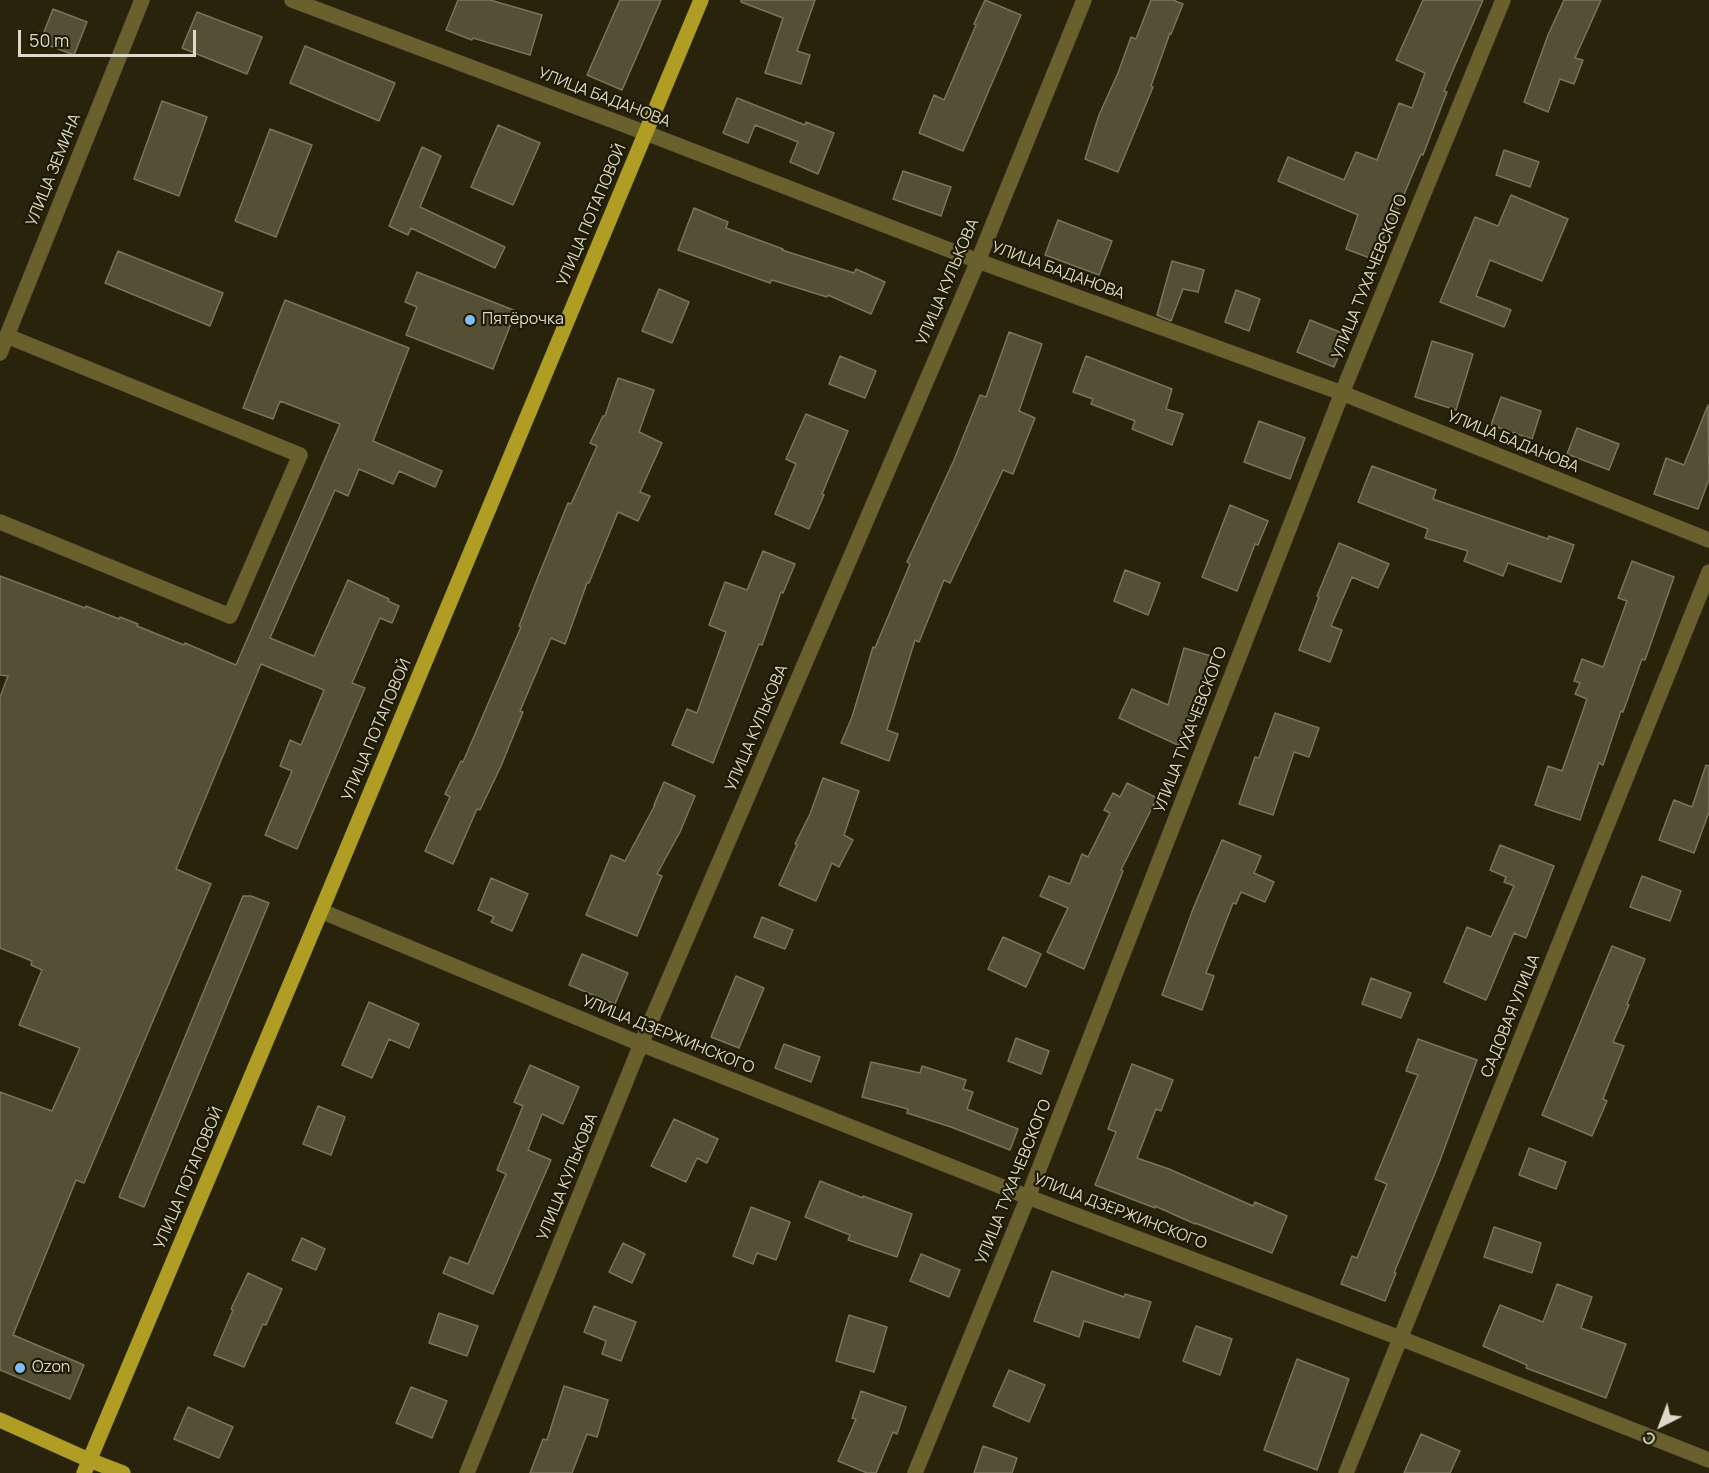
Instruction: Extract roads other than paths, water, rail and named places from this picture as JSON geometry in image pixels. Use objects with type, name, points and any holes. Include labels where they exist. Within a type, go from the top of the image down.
[{"type":"main road","name":"УЛИЦА ПОТАПОВОЙ","points":[[87,1467],[701,0]]},
{"type":"main road","points":[[0,1420],[87,1467],[123,1473]]},
{"type":"street","name":"УЛИЦА ЗЕМИНА","points":[[0,353],[142,0]]},
{"type":"street","name":"УЛИЦА БАДАНОВА","points":[[292,0],[978,261],[1342,393],[1709,540]]},
{"type":"street","name":"УЛИЦА КУЛЬКОВА","points":[[467,1473],[641,1044],[978,261],[1084,0]]},
{"type":"street","name":"УЛИЦА ТУХАЧЕВСКОГО","points":[[915,1473],[1028,1197],[1342,393],[1503,0]]},
{"type":"street","points":[[0,522],[230,616],[300,455],[7,336]]},
{"type":"street","name":"САДОВАЯ УЛИЦА","points":[[1346,1473],[1709,572]]},
{"type":"street","name":"УЛИЦА ДЗЕРЖИНСКОГО","points":[[321,911],[641,1044],[1028,1197],[1400,1338],[1709,1460]]},
{"type":"place","name":"Пятёрочка","points":[[470,320]]},
{"type":"place","name":"Ozon","points":[[20,1368]]}]
